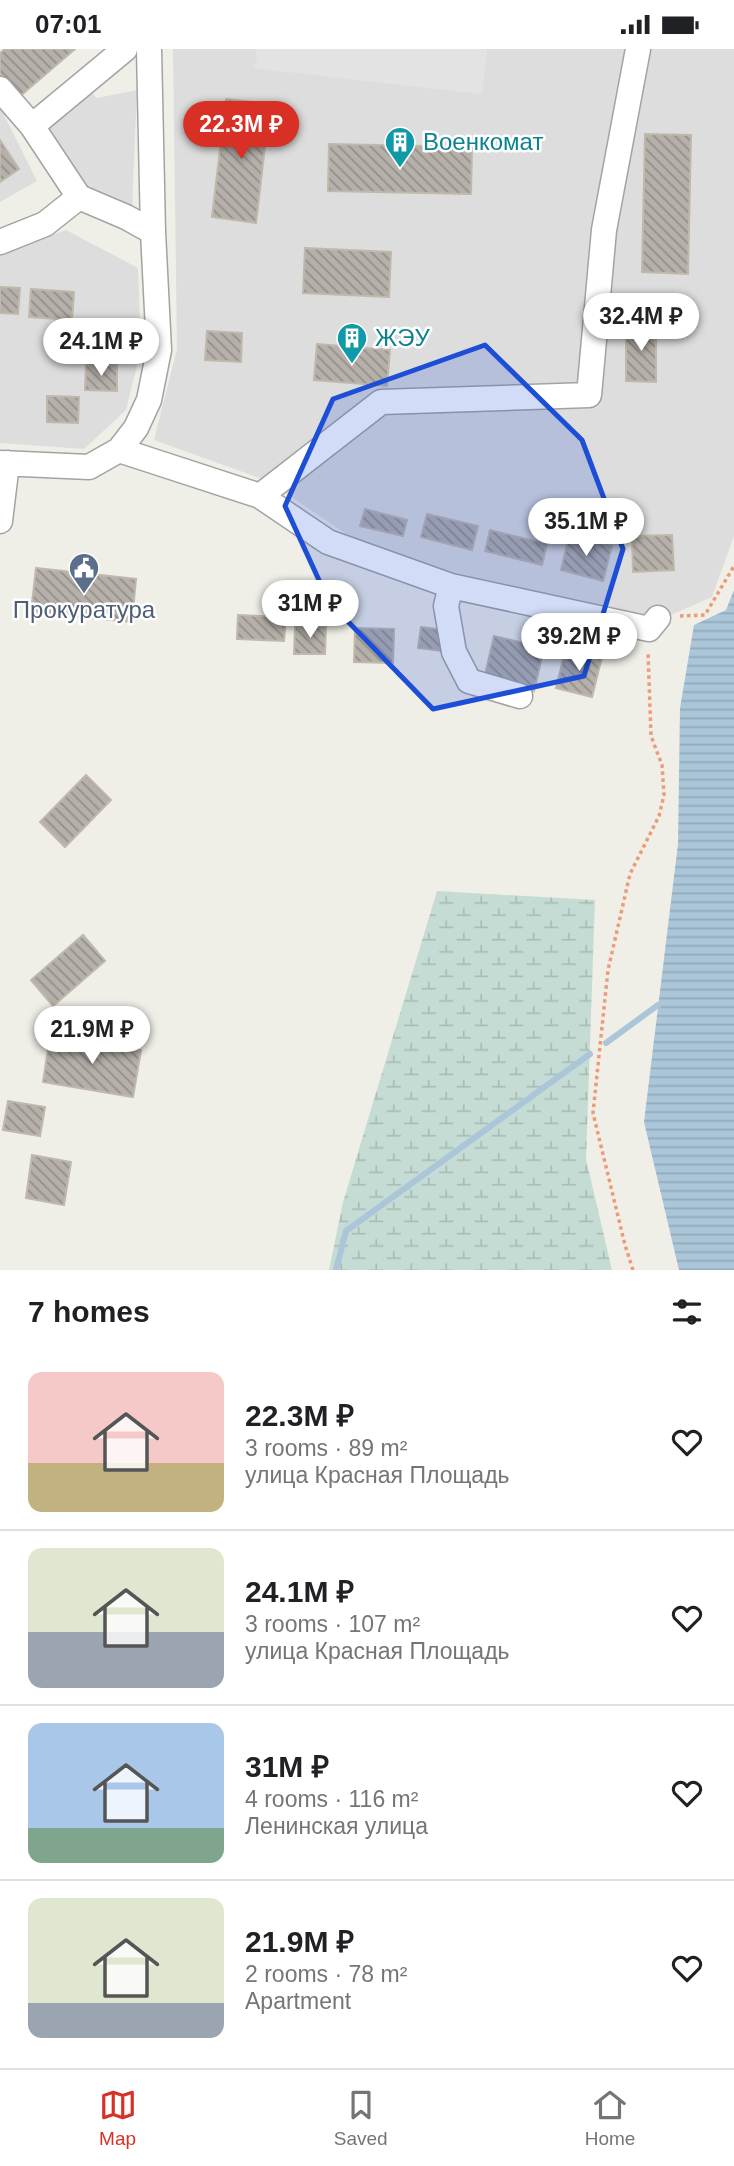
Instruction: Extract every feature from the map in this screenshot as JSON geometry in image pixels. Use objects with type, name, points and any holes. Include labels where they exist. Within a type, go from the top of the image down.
[{"type":"street","points":[[32,125],[125,49]]},
{"type":"street","points":[[0,521],[4,463],[89,467],[119,450],[136,428],[149,400],[159,350],[149,49]]},
{"type":"street","points":[[260,496],[381,402],[589,395],[604,230],[638,49]]},
{"type":"street","points":[[0,89],[32,125],[79,197],[153,232]]},
{"type":"street","points":[[0,242],[45,223],[79,197]]},
{"type":"street","points":[[119,450],[260,496],[328,542],[451,586],[649,629],[658,618]]},
{"type":"street","points":[[451,586],[446,606],[454,652],[469,681],[520,696]]},
{"type":"path","points":[[658,618],[705,615],[734,566]]},
{"type":"path","points":[[633,1270],[593,1114],[607,970],[630,874],[659,816],[664,795],[662,765],[651,736],[648,651]]},
{"type":"highlighted area","points":[[485,345],[582,440],[623,549],[584,676],[433,709],[329,602],[285,506],[333,399]]},
{"type":"shaded area","points":[[173,49],[734,49],[734,536],[712,597],[657,621],[374,553],[268,481],[154,440],[177,349]]},
{"type":"shaded area","points":[[256,49],[487,49],[482,94],[252,68],[257,62]]},
{"type":"shaded area","points":[[82,84],[97,98],[137,90],[132,208],[75,180],[40,126]]},
{"type":"shaded area","points":[[0,107],[37,181],[0,202]]},
{"type":"shaded area","points":[[66,230],[138,268],[141,349],[126,410],[84,449],[0,443],[0,255]]},
{"type":"shaded area","points":[[734,590],[734,1270],[679,1270],[644,1122],[678,844],[680,708],[694,625],[726,610]]},
{"type":"green space","points":[[437,891],[595,900],[586,1159],[612,1270],[329,1270],[343,1202]]},
{"type":"building","points":[[5,49],[75,49],[19,97],[0,74],[0,53]]},
{"type":"building","points":[[226,99],[270,104],[256,223],[212,217]]},
{"type":"building","points":[[645,134],[691,135],[688,274],[642,272]]},
{"type":"building","points":[[0,140],[19,169],[0,182]]},
{"type":"building","name":"Военкомат","points":[[329,144],[472,147],[471,194],[328,191]]},
{"type":"building","points":[[305,248],[391,252],[389,297],[303,293]]},
{"type":"building","points":[[0,287],[20,288],[18,314],[0,313]]},
{"type":"building","points":[[31,289],[74,292],[72,320],[29,317]]},
{"type":"building","points":[[626,325],[656,325],[656,382],[626,381]]},
{"type":"building","points":[[207,331],[242,333],[241,362],[205,360]]},
{"type":"building","name":"ЖЭУ","points":[[317,344],[390,350],[387,386],[314,380]]},
{"type":"building","points":[[86,364],[117,365],[117,391],[85,390]]},
{"type":"building","points":[[47,396],[79,397],[78,423],[47,422]]},
{"type":"building","points":[[365,509],[407,520],[403,536],[360,526]]},
{"type":"building","points":[[427,514],[478,526],[472,550],[421,537]]},
{"type":"building","points":[[490,530],[547,544],[542,565],[485,551]]},
{"type":"building","points":[[672,535],[674,570],[633,572],[632,536]]},
{"type":"building","points":[[569,536],[612,546],[603,581],[561,570]]},
{"type":"building","name":"Прокуратура","points":[[36,568],[136,579],[132,622],[31,612]]},
{"type":"building","points":[[238,615],[286,617],[284,641],[237,639]]},
{"type":"building","points":[[295,626],[326,626],[325,654],[294,654]]},
{"type":"building","points":[[421,627],[445,630],[442,651],[418,648]]},
{"type":"building","points":[[355,628],[394,629],[393,663],[354,662]]},
{"type":"building","points":[[494,636],[544,648],[534,691],[484,679]]},
{"type":"building","points":[[566,648],[602,657],[592,697],[556,688]]},
{"type":"building","points":[[86,775],[111,800],[65,847],[40,822]]},
{"type":"building","points":[[83,935],[105,961],[53,1006],[31,980]]},
{"type":"building","points":[[50,1035],[141,1050],[133,1097],[43,1082]]},
{"type":"building","points":[[8,1101],[45,1107],[40,1136],[3,1130]]},
{"type":"building","points":[[32,1155],[71,1162],[64,1205],[26,1198]]},
{"type":"waterway","points":[[606,1043],[658,1005]]},
{"type":"waterway","points":[[336,1270],[346,1231],[590,1054]]},
{"type":"place","name":"Военкомат","points":[[400,169]]},
{"type":"place","name":"ЖЭУ","points":[[352,365]]},
{"type":"place","name":"Прокуратура","points":[[84,595]]}]
